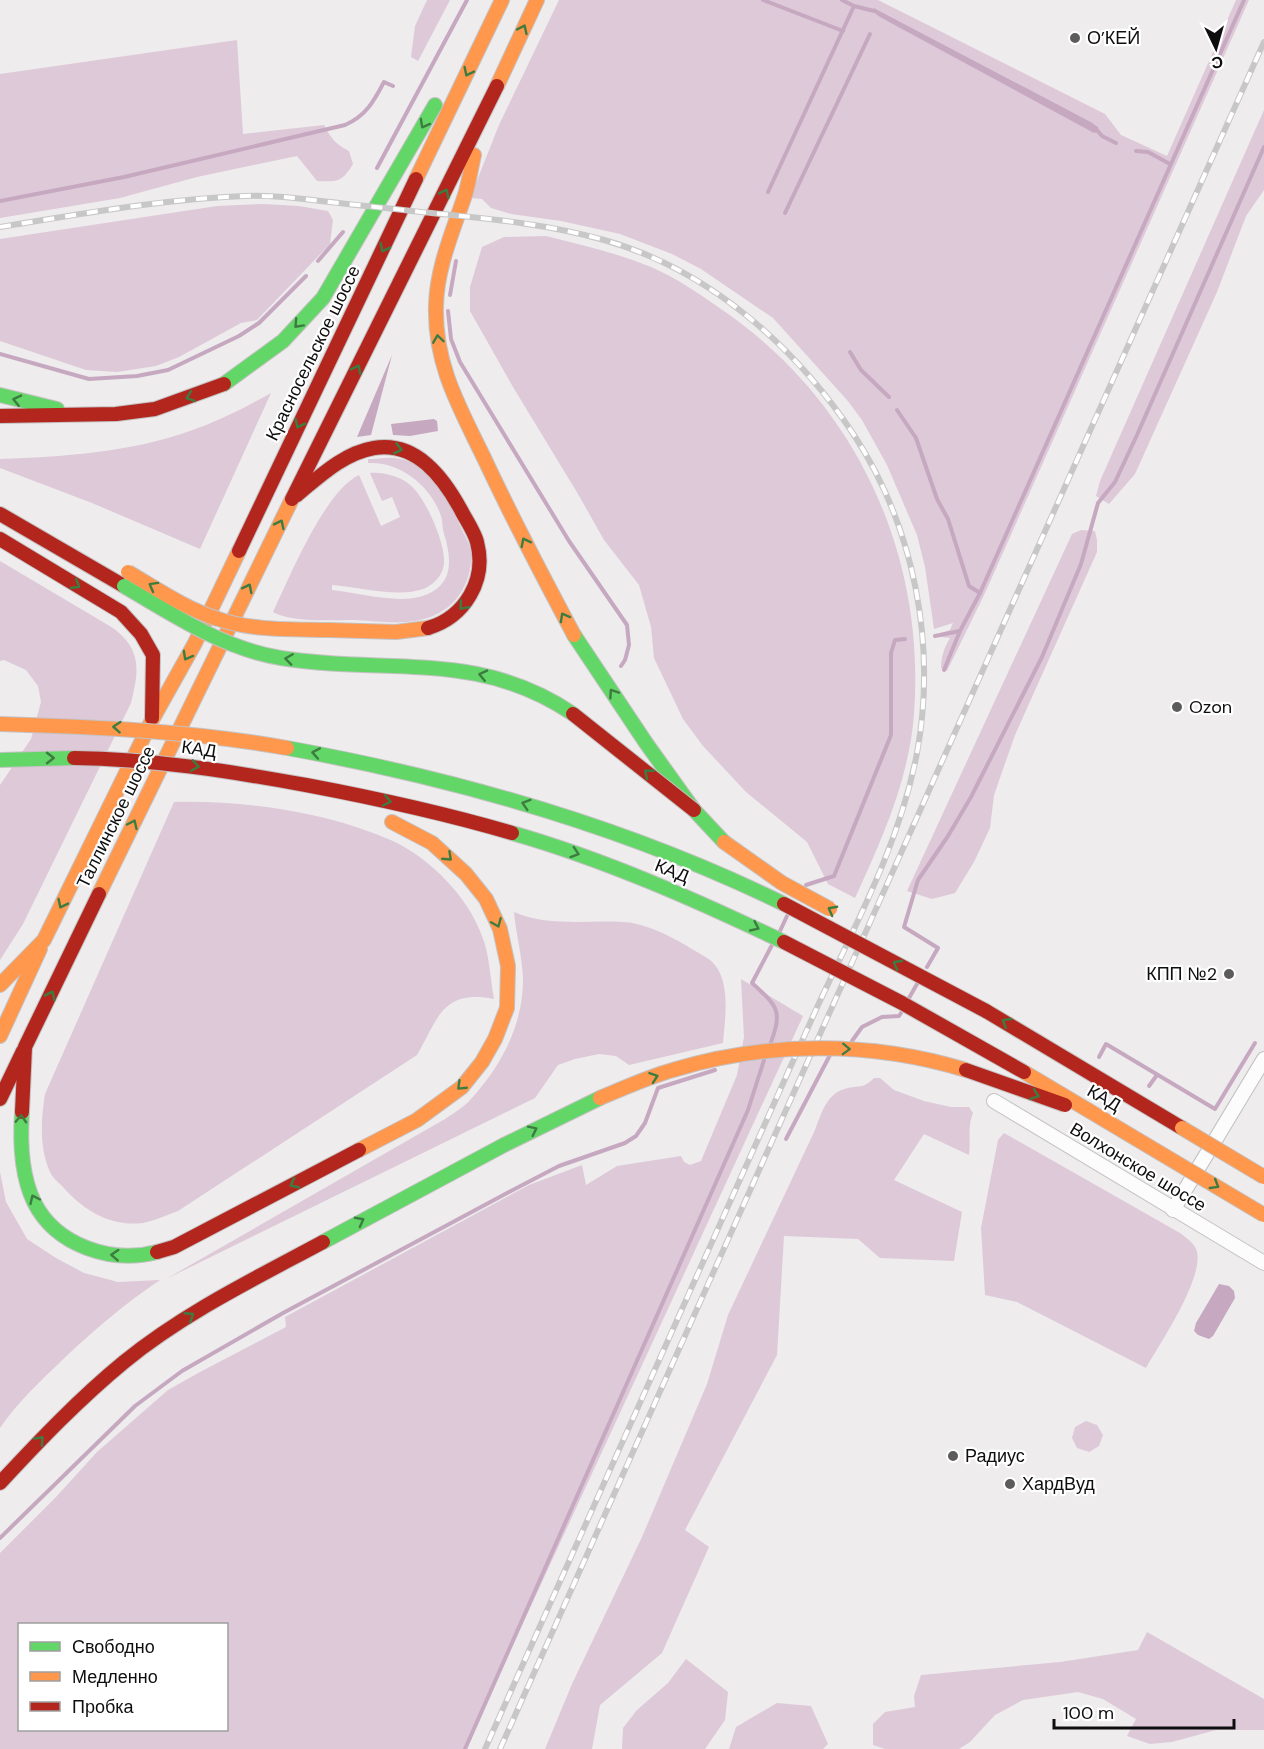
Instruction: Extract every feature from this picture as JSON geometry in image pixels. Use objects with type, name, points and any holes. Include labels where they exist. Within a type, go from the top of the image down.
[{"type":"main road","points":[[0,416],[116,414],[155,409],[225,384],[283,341],[323,298],[494,0]]},
{"type":"main road","name":"Красносельское шоссе","points":[[152,720],[200,632],[502,0]]},
{"type":"main road","points":[[294,497],[481,120],[537,0]]},
{"type":"main road","points":[[481,120],[466,193],[449,239],[440,274],[436,303],[436,334],[440,352],[468,428],[552,595],[577,640],[694,810]]},
{"type":"main road","points":[[0,395],[58,409],[116,414]]},
{"type":"main road","points":[[0,514],[126,579],[230,623],[329,630],[412,630],[433,627],[452,618],[467,604],[477,582],[480,561],[477,542],[453,496],[428,463],[412,452],[389,447],[366,448],[343,460],[294,497]]},
{"type":"main road","name":"Таллинское шоссе","points":[[0,1099],[212,659],[294,497]]},
{"type":"main road","points":[[0,539],[121,612],[141,634],[153,655],[152,720]]},
{"type":"main road","points":[[126,579],[186,622],[242,648],[315,663],[462,670],[506,681],[553,701],[593,727],[694,810],[724,842],[752,864],[842,915]]},
{"type":"main road","name":"Таллинское шоссе","points":[[0,1036],[44,940],[152,720]]},
{"type":"main road","name":"КАД","points":[[0,724],[113,727],[175,732],[273,746],[422,775],[500,795],[594,825],[703,867],[816,920],[986,1011],[1264,1177]]},
{"type":"main road","points":[[74,758],[111,769],[229,782],[359,809]]},
{"type":"main road","name":"КАД","points":[[0,760],[111,758],[166,762],[338,791],[427,810],[511,832],[593,859],[700,902],[803,950],[1147,1143],[1264,1215]]},
{"type":"main road","points":[[25,1047],[21,1124],[22,1157],[34,1202],[46,1220],[54,1227],[82,1247],[108,1255],[145,1255],[174,1247],[417,1120],[462,1087],[482,1062],[495,1039],[507,1008],[508,966],[500,928],[486,899],[466,874],[432,843],[379,815]]},
{"type":"main road","points":[[0,985],[44,940]]},
{"type":"main road","points":[[901,950],[986,1011]]},
{"type":"main road","points":[[0,1483],[51,1428],[93,1388],[124,1361],[196,1312],[278,1265],[504,1144],[600,1098],[674,1070],[764,1052],[811,1048],[861,1049],[904,1054],[942,1064],[1065,1105],[1147,1143]]},
{"type":"street","points":[[1173,1210],[1264,1059]]},
{"type":"street","name":"Волхонское шоссе","points":[[994,1101],[1264,1263]]},
{"type":"shaded area","points":[[427,0],[450,0],[418,61],[411,57],[415,26]]},
{"type":"shaded area","points":[[559,0],[878,0],[1105,114],[1121,135],[1167,156],[1236,0],[1249,0],[985,593],[947,671],[941,668],[941,664],[950,638],[941,637],[941,633],[950,630],[953,623],[934,629],[925,567],[917,535],[887,465],[862,420],[847,400],[773,318],[701,269],[672,254],[620,234],[561,221],[511,214],[491,208],[482,199],[470,198],[499,125]],"holes":[[[874,8],[1098,127],[878,16],[871,10]]]},
{"type":"shaded area","points":[[874,8],[1091,122],[1098,127],[1099,132],[1094,133],[878,16],[871,10]]},
{"type":"shaded area","points":[[237,40],[243,134],[324,125],[334,141],[349,151],[353,164],[342,178],[335,181],[317,181],[297,156],[197,177],[120,198],[0,218],[0,74]]},
{"type":"shaded area","points":[[1264,110],[1264,190],[1246,216],[1217,292],[1135,474],[1109,504],[1096,496],[1100,481]]},
{"type":"shaded area","points":[[262,204],[299,206],[328,211],[333,220],[330,244],[257,320],[241,323],[179,357],[156,366],[117,372],[86,370],[0,341],[0,239],[217,206]]},
{"type":"shaded area","points":[[546,236],[612,253],[661,271],[724,311],[771,348],[811,390],[845,437],[873,487],[894,540],[908,596],[915,655],[914,714],[906,762],[893,809],[855,898],[828,884],[807,842],[746,792],[703,746],[683,719],[654,658],[651,627],[639,585],[604,540],[470,311],[470,287],[482,247],[504,237]]},
{"type":"shaded area","points":[[392,355],[371,435],[357,437]]},
{"type":"shaded area","points":[[271,393],[200,549],[92,503],[0,468],[0,459],[95,452],[165,439],[220,419]]},
{"type":"shaded area","points":[[434,419],[437,421],[438,431],[410,436],[393,435],[391,424]]},
{"type":"shaded area","points":[[392,458],[411,463],[422,469],[439,488],[453,510],[470,548],[471,563],[462,590],[457,598],[443,610],[426,619],[416,621],[312,620],[281,616],[273,612],[321,516],[346,484],[359,475],[381,526],[400,517],[392,497],[382,501],[370,473],[396,477],[415,490],[438,532],[444,566],[434,582],[423,589],[390,592],[332,585],[332,590],[409,599],[430,593],[444,580],[448,573],[449,554],[442,518],[430,495],[403,471],[380,463],[368,463],[368,459]]},
{"type":"shaded area","points":[[1081,530],[1095,531],[1097,552],[1015,735],[994,795],[990,828],[974,862],[955,893],[932,899],[907,891],[1072,534]]},
{"type":"shaded area","points":[[0,561],[113,628],[129,644],[134,653],[136,680],[131,703],[23,924],[0,960],[0,785],[31,739],[41,702],[38,686],[26,670],[4,660],[0,661]]},
{"type":"shaded area","points":[[174,802],[229,803],[314,815],[368,831],[407,849],[434,869],[468,907],[485,944],[494,999],[463,998],[452,1003],[437,1019],[417,1055],[178,1211],[143,1223],[131,1224],[108,1219],[88,1209],[70,1195],[51,1174],[46,1163],[43,1143],[45,1094]]},
{"type":"shaded area","points":[[514,912],[541,920],[623,922],[640,925],[664,934],[705,956],[722,977],[726,999],[723,1043],[629,1065],[616,1056],[599,1054],[558,1065],[535,1098],[166,1279],[445,1119],[468,1102],[492,1073],[508,1045],[519,1015],[523,973]]},
{"type":"shaded area","points":[[741,979],[803,1016],[465,1749],[0,1749],[0,1553],[97,1452],[168,1390],[286,1327],[285,1317],[529,1185],[582,1165],[586,1185],[617,1166],[681,1156],[684,1162],[690,1165],[701,1161],[737,1075],[744,1037]]},
{"type":"shaded area","points":[[874,1078],[880,1078],[894,1090],[924,1101],[951,1107],[969,1107],[973,1113],[969,1155],[924,1134],[894,1180],[962,1212],[954,1261],[880,1258],[858,1239],[784,1236],[777,1355],[685,1530],[709,1547],[662,1653],[600,1705],[592,1749],[545,1749],[572,1684],[642,1537],[707,1384],[728,1315],[823,1110],[830,1098],[841,1090],[864,1085]]},
{"type":"shaded area","points":[[1004,1133],[1180,1233],[1195,1247],[1198,1260],[1195,1275],[1180,1309],[1146,1368],[1017,1302],[985,1295],[981,1228],[998,1140]]},
{"type":"shaded area","points":[[0,1172],[6,1202],[27,1239],[84,1273],[118,1282],[160,1280],[118,1311],[79,1345],[25,1397],[0,1428]]},
{"type":"shaded area","points":[[1219,1284],[1229,1286],[1234,1291],[1235,1298],[1209,1339],[1194,1331],[1196,1323]]},
{"type":"shaded area","points":[[1086,1421],[1097,1425],[1103,1435],[1099,1446],[1089,1452],[1077,1448],[1072,1438],[1075,1427]]},
{"type":"shaded area","points":[[1147,1632],[1264,1699],[1264,1730],[1216,1730],[1172,1742],[1150,1744],[1127,1736],[1136,1719],[1103,1699],[1078,1692],[1023,1700],[995,1715],[970,1742],[959,1749],[885,1749],[873,1745],[873,1724],[885,1712],[915,1707],[914,1696],[921,1675],[1060,1662],[1138,1650]]},
{"type":"shaded area","points":[[686,1659],[728,1692],[725,1720],[705,1749],[622,1749],[623,1728],[637,1710],[668,1683]]},
{"type":"shaded area","points":[[777,1703],[811,1706],[828,1744],[823,1749],[729,1749],[736,1727]]},
{"type":"waterway","points":[[377,168],[467,0]]},
{"type":"waterway","points":[[763,0],[843,31]]},
{"type":"waterway","points":[[768,192],[854,6],[842,0]]},
{"type":"waterway","points":[[935,636],[960,631],[980,593],[1244,0]]},
{"type":"waterway","points":[[854,6],[874,11]]},
{"type":"waterway","points":[[785,213],[870,34]]},
{"type":"waterway","points":[[0,201],[124,177],[345,125],[364,112],[373,102],[384,82],[393,86]]},
{"type":"waterway","points":[[1097,130],[1102,136],[1116,143]]},
{"type":"waterway","points":[[927,967],[938,948],[904,927],[918,880],[971,797],[1042,657],[1081,564],[1098,503],[1115,482],[1137,435],[1264,147]]},
{"type":"waterway","points":[[1136,151],[1148,152],[1170,164]]},
{"type":"waterway","points":[[318,261],[343,232]]},
{"type":"waterway","points":[[450,295],[456,261]]},
{"type":"waterway","points":[[0,354],[89,379],[137,376],[168,370],[239,336],[259,323],[306,276]]},
{"type":"waterway","points":[[448,311],[451,339],[460,362],[569,541],[627,625],[629,645],[621,666]]},
{"type":"waterway","points":[[850,352],[861,370],[889,397]]},
{"type":"waterway","points":[[897,410],[916,438],[937,499],[948,519],[969,586],[980,593]]},
{"type":"waterway","points":[[944,670],[960,631]]},
{"type":"waterway","points":[[806,885],[834,876],[891,735],[891,653],[895,640],[905,639]]},
{"type":"waterway","points":[[780,931],[787,916]]},
{"type":"waterway","points":[[770,1045],[776,1024],[776,1010],[768,998],[752,983],[772,945]]},
{"type":"waterway","points":[[909,998],[917,984]]},
{"type":"waterway","points":[[852,1041],[862,1027],[882,1017],[899,1016],[901,1013]]},
{"type":"waterway","points":[[1099,1057],[1106,1044],[1215,1109],[1255,1043]]},
{"type":"waterway","points":[[786,1139],[830,1055]]},
{"type":"waterway","points":[[465,1749],[748,1110],[764,1060]]},
{"type":"waterway","points":[[0,1538],[135,1406],[182,1371],[283,1313],[559,1166],[625,1143],[636,1136],[645,1123],[658,1088],[715,1070]]},
{"type":"waterway","points":[[1149,1086],[1157,1075]]},
{"type":"railway","points":[[500,1749],[1264,42]]},
{"type":"railway","points":[[0,227],[153,204],[264,196],[536,225],[604,240],[642,253],[679,270],[713,291],[746,315],[805,371],[831,402],[875,471],[906,547],[916,588],[922,629],[924,670],[922,712],[917,753],[889,850],[485,1749]]},
{"type":"traffic: fast","points":[[224,384],[283,341],[323,298],[435,105]]},
{"type":"traffic: fast","points":[[0,395],[57,409]]},
{"type":"traffic: fast","points":[[124,586],[200,630],[260,654],[320,663],[467,672],[502,680],[537,694],[573,714]]},
{"type":"traffic: fast","points":[[574,635],[694,810],[724,842]]},
{"type":"traffic: fast","points":[[287,748],[415,775],[541,809],[664,852],[725,876],[784,904]]},
{"type":"traffic: fast","points":[[0,760],[74,758]]},
{"type":"traffic: fast","points":[[512,833],[650,882],[784,942]]},
{"type":"traffic: fast","points":[[323,1242],[504,1145],[600,1098]]},
{"type":"traffic: fast","points":[[22,1112],[21,1146],[26,1181],[34,1202],[56,1230],[87,1248],[104,1253],[140,1255],[157,1252]]},
{"type":"traffic: slow","points":[[416,179],[502,0]]},
{"type":"traffic: slow","points":[[497,86],[537,0]]},
{"type":"traffic: slow","points":[[474,155],[466,190],[439,277],[436,305],[439,347],[450,386],[517,526],[574,635]]},
{"type":"traffic: slow","points":[[99,894],[292,499]]},
{"type":"traffic: slow","points":[[0,985],[44,940],[152,720],[195,643],[239,551]]},
{"type":"traffic: slow","points":[[128,572],[183,604],[231,623],[273,629],[329,630]]},
{"type":"traffic: slow","points":[[329,630],[396,632],[428,628]]},
{"type":"traffic: slow","points":[[0,724],[108,728],[180,734],[287,748]]},
{"type":"traffic: slow","points":[[359,1150],[417,1120],[462,1087],[482,1062],[495,1039],[507,1008],[508,966],[500,929],[486,899],[466,874],[432,843],[392,822]]},
{"type":"traffic: slow","points":[[724,842],[782,883],[830,909]]},
{"type":"traffic: slow","points":[[0,1036],[40,949]]},
{"type":"traffic: slow","points":[[600,1098],[645,1079],[709,1060],[782,1050],[820,1048],[894,1054],[930,1060],[966,1070]]},
{"type":"traffic: slow","points":[[1024,1072],[1264,1215]]},
{"type":"traffic: slow","points":[[1182,1128],[1264,1177]]},
{"type":"traffic: jam","points":[[292,499],[497,86]]},
{"type":"traffic: jam","points":[[239,551],[416,179]]},
{"type":"traffic: jam","points":[[0,416],[116,414],[155,409],[224,384]]},
{"type":"traffic: jam","points":[[297,495],[343,460],[374,448],[389,447],[403,450],[415,456],[437,474],[446,485],[474,534],[479,556],[479,570],[476,583],[462,606],[441,623],[428,628]]},
{"type":"traffic: jam","points":[[0,514],[124,586]]},
{"type":"traffic: jam","points":[[0,539],[121,612],[141,634],[153,655],[152,718]]},
{"type":"traffic: jam","points":[[573,714],[694,810]]},
{"type":"traffic: jam","points":[[74,758],[161,763],[277,780],[409,806],[512,833]]},
{"type":"traffic: jam","points":[[22,1112],[25,1047],[99,894]]},
{"type":"traffic: jam","points":[[784,904],[986,1011]]},
{"type":"traffic: jam","points":[[784,942],[902,1003],[1024,1072]]},
{"type":"traffic: jam","points":[[986,1011],[1182,1128]]},
{"type":"traffic: jam","points":[[0,1099],[23,1051]]},
{"type":"traffic: jam","points":[[966,1070],[1065,1105]]},
{"type":"traffic: jam","points":[[157,1252],[174,1247],[359,1150]]},
{"type":"traffic: jam","points":[[0,1483],[75,1405],[147,1344],[221,1297],[323,1242]]},
{"type":"place","name":"О’КЕЙ","points":[[1075,38]]},
{"type":"place","name":"Ozon","points":[[1177,707]]},
{"type":"place","name":"КПП №2","points":[[1229,974]]},
{"type":"place","name":"Радиус","points":[[953,1456]]},
{"type":"place","name":"ХардВуд","points":[[1010,1484]]}]
